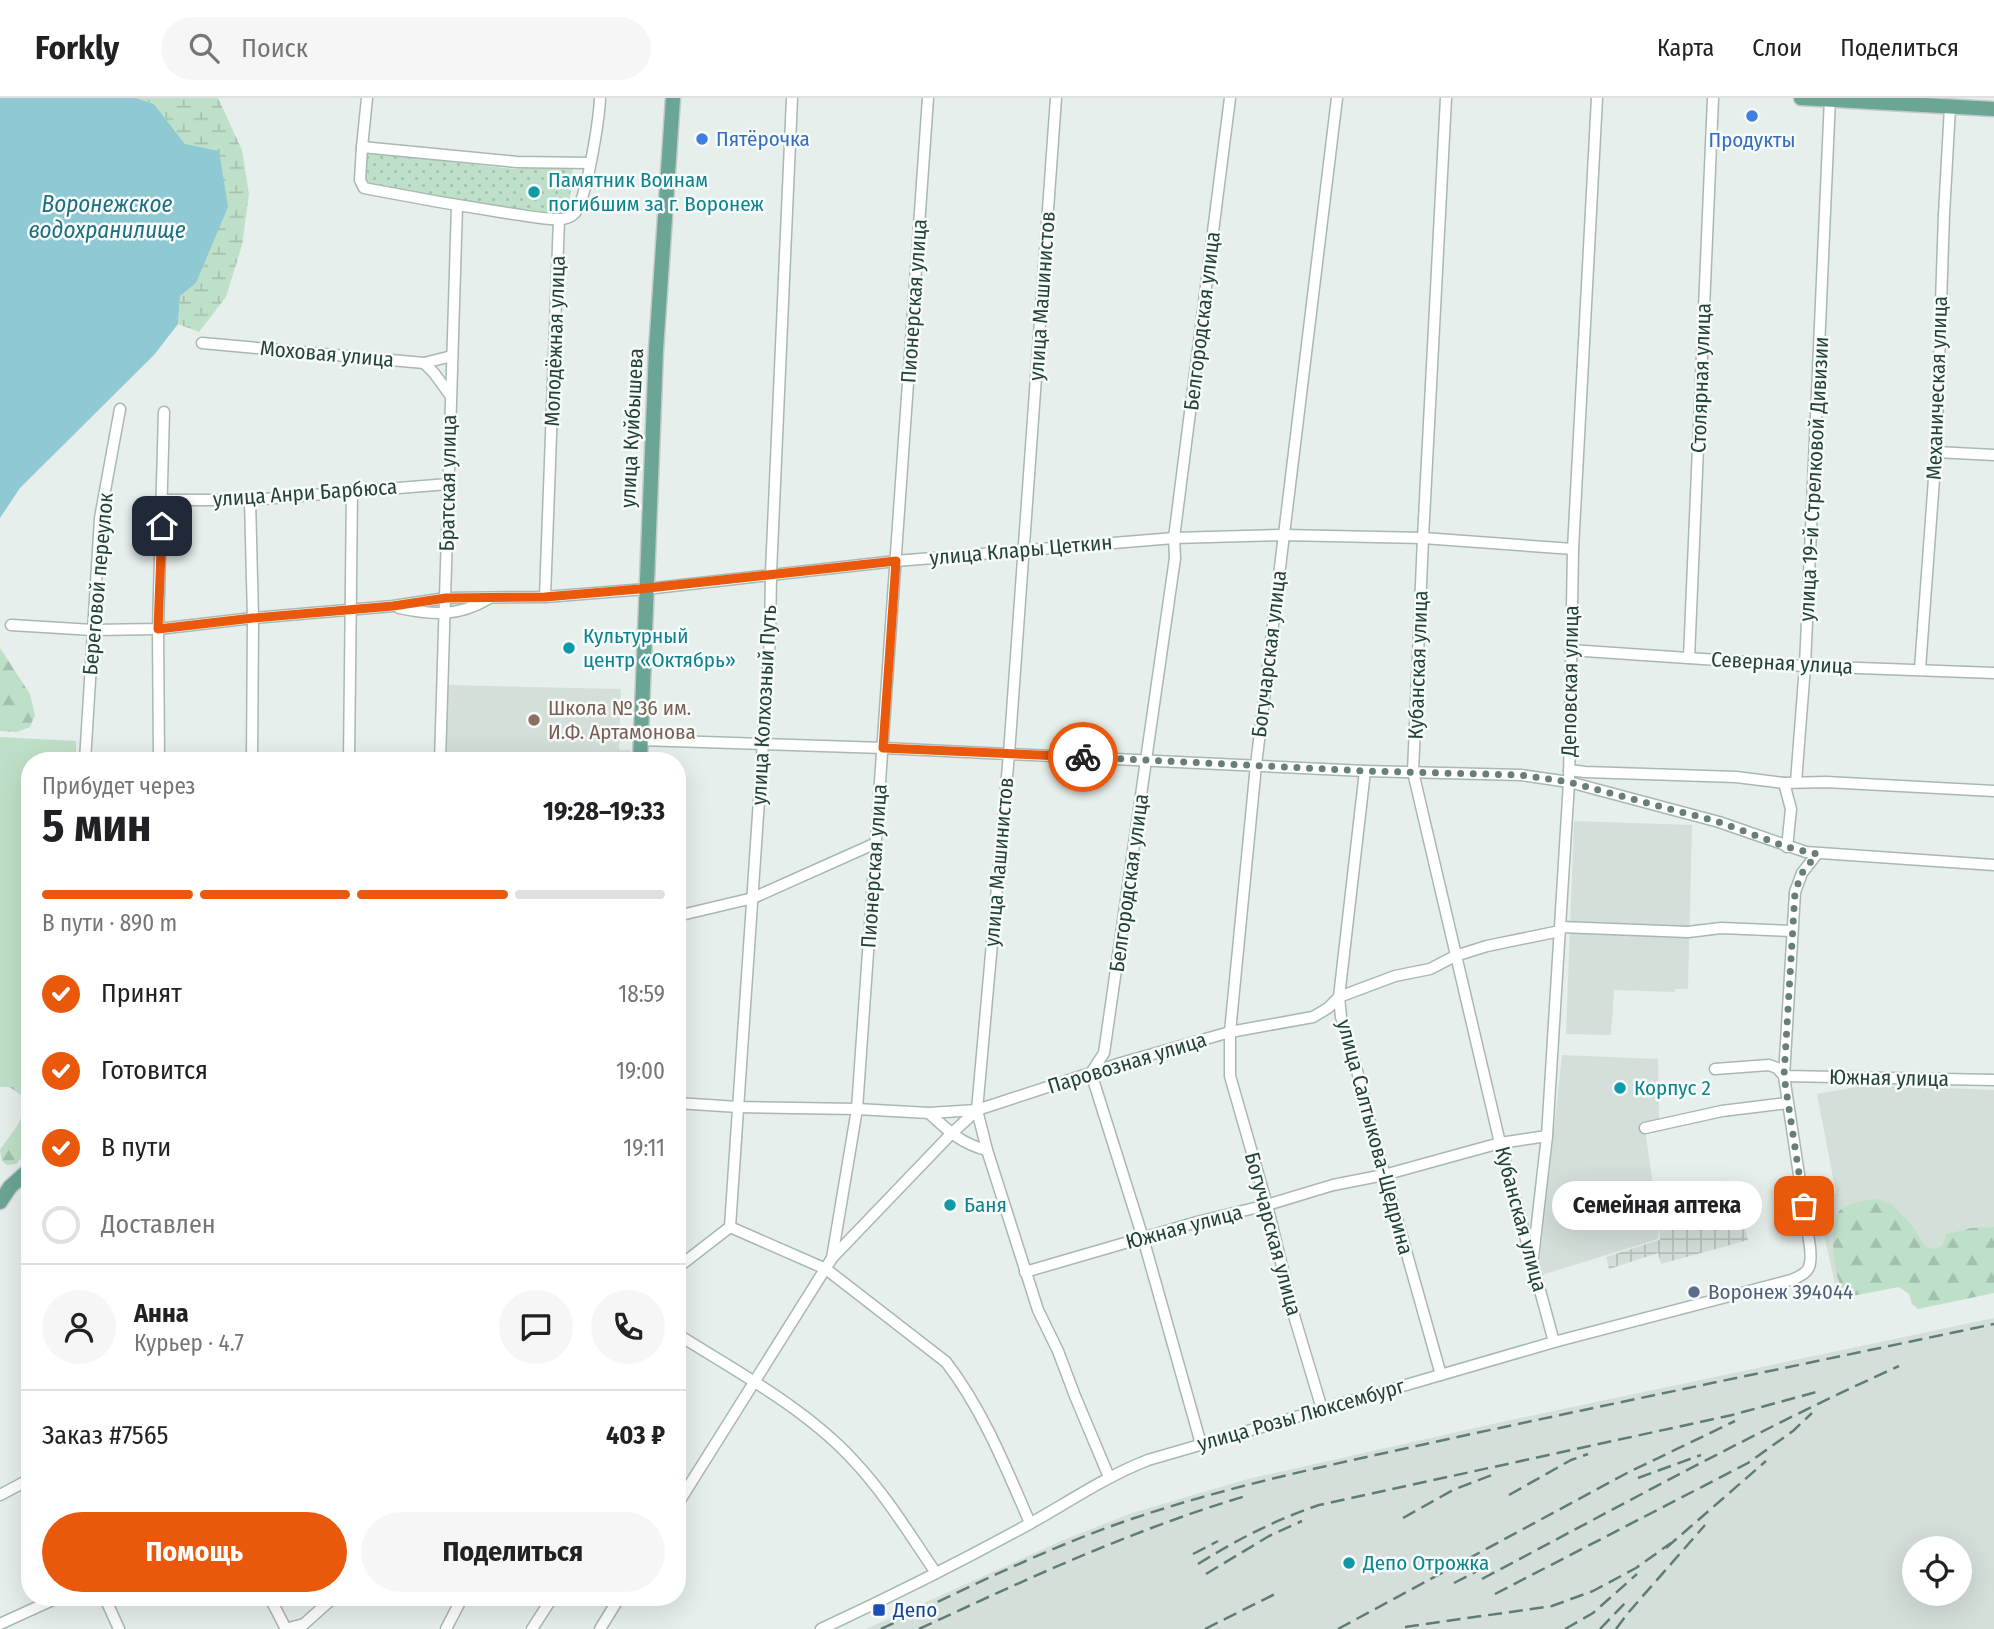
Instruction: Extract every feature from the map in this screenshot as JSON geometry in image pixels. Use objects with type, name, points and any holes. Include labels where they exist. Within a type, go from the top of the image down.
[{"type":"main road","name":"улица Куйбышева","points":[[640,752],[656,350],[673,98]]},
{"type":"main road","points":[[1801,98],[1994,109]]},
{"type":"main road","points":[[0,1202],[21,1177]]},
{"type":"street","points":[[367,98],[360,180],[364,188],[457,205],[559,219],[571,216],[579,205],[598,125],[600,98]]},
{"type":"street","name":"улица Колхозный Путь","points":[[730,1227],[770,638],[792,98]]},
{"type":"street","name":"Пионерская улица","points":[[686,1491],[832,1258],[857,1109],[928,98]]},
{"type":"street","name":"улица Машинистов","points":[[1056,98],[1009,754],[977,1110],[987,1150],[1038,1310],[1058,1351],[1109,1477]]},
{"type":"street","name":"Белгородская улица","points":[[1091,1073],[1104,1052],[1147,760],[1175,558],[1174,538],[1230,98]]},
{"type":"street","name":"Богучарская улица","points":[[1322,1409],[1230,1076],[1230,1032],[1256,765],[1337,98]]},
{"type":"street","name":"Кубанская улица","points":[[1446,98],[1413,772],[1500,1143],[1553,1342]]},
{"type":"street","name":"Деповская улица","points":[[1533,1264],[1547,1136],[1569,782],[1573,549],[1597,98]]},
{"type":"street","name":"Столярная улица","points":[[1689,658],[1713,98]]},
{"type":"street","name":"улица 19-й Стрелковой Дивизии","points":[[1796,782],[1805,666],[1830,99]]},
{"type":"street","name":"Механическая улица","points":[[1920,669],[1936,452],[1950,107]]},
{"type":"street","points":[[362,148],[517,162],[590,163]]},
{"type":"street","name":"Братская улица","points":[[440,752],[457,205]]},
{"type":"street","name":"Молодёжная улица","points":[[545,597],[559,219]]},
{"type":"street","name":"Моховая улица","points":[[202,343],[424,363],[452,356]]},
{"type":"street","points":[[424,363],[450,396]]},
{"type":"street","name":"Береговой переулок","points":[[86,752],[100,518],[120,409]]},
{"type":"street","points":[[159,752],[158,629],[164,412]]},
{"type":"street","points":[[1936,452],[1994,455]]},
{"type":"street","name":"улица Анри Барбюса","points":[[163,500],[250,500],[448,484]]},
{"type":"street","points":[[349,752],[352,490]]},
{"type":"street","points":[[250,500],[252,752]]},
{"type":"street","name":"улица Клары Цеткин","points":[[11,625],[93,630],[158,629],[393,606],[446,598],[545,597],[646,589],[771,573],[1174,538],[1283,535],[1423,538],[1573,549]]},
{"type":"street","points":[[393,606],[445,614],[472,609],[491,598]]},
{"type":"street","name":"Северная улица","points":[[1570,650],[1805,666],[1994,673]]},
{"type":"street","points":[[641,740],[883,748],[1365,771],[1521,775],[1569,782],[1719,822],[1787,847],[1817,854],[1994,865]]},
{"type":"street","points":[[1569,769],[1585,772],[1736,777],[1784,783],[1826,782],[1994,790]]},
{"type":"street","name":"улица Салтыкова-Щедрина","points":[[1365,771],[1339,997],[1341,1017],[1441,1375]]},
{"type":"street","points":[[1784,783],[1791,809],[1787,847]]},
{"type":"street","points":[[686,914],[753,898],[876,843]]},
{"type":"street","points":[[1645,1128],[1722,1111],[1787,1103],[1784,1076],[1793,904],[1797,883],[1817,854]]},
{"type":"street","name":"Паровозная улица","points":[[686,1104],[929,1113],[977,1110],[1121,1063],[1230,1032],[1313,1017],[1339,997],[1395,976],[1430,969],[1455,956],[1487,946],[1560,929],[1688,932],[1721,928],[1792,931]]},
{"type":"street","points":[[1104,1052],[1121,1063]]},
{"type":"street","name":"Южная улица","points":[[1715,1069],[1769,1065],[1777,1068],[1784,1076],[1994,1080]]},
{"type":"street","points":[[1091,1073],[1143,1238],[1201,1444]]},
{"type":"street","name":"улица Розы Люксембург","points":[[821,1629],[936,1573],[1109,1477],[1148,1460],[1553,1342],[1801,1276],[1808,1271],[1811,1261],[1810,1247],[1787,1103]]},
{"type":"street","points":[[832,1258],[977,1110]]},
{"type":"street","points":[[929,1113],[951,1134],[972,1147],[987,1150]]},
{"type":"street","name":"Южная улица","points":[[1025,1272],[1334,1185],[1384,1175],[1500,1143],[1547,1136]]},
{"type":"street","points":[[686,1261],[730,1227],[826,1269],[946,1362],[980,1413],[1030,1523]]},
{"type":"street","points":[[686,1340],[810,1420],[853,1459],[879,1489],[936,1573]]},
{"type":"street","points":[[0,1495],[21,1484]]},
{"type":"street","points":[[0,1625],[40,1606]]},
{"type":"street","points":[[109,1606],[119,1629]]},
{"type":"street","points":[[274,1606],[286,1629],[304,1624],[325,1606]]},
{"type":"street","points":[[446,1629],[458,1606]]},
{"type":"street","points":[[532,1629],[547,1606]]},
{"type":"street","points":[[600,1629],[614,1606]]},
{"type":"shaded area","name":"Школа № 36 им. И.Ф. Артамонова","points":[[447,685],[621,689],[619,750],[630,752],[447,752]]},
{"type":"shaded area","points":[[1574,821],[1692,825],[1688,989],[1675,989],[1675,992],[1614,990],[1611,1035],[1566,1034]]},
{"type":"shaded area","points":[[1562,1055],[1658,1059],[1659,1120],[1644,1122],[1658,1239],[1542,1275],[1539,1269]]},
{"type":"shaded area","points":[[1868,1085],[1994,1090],[1994,1260],[1837,1294],[1816,1197],[1836,1193],[1817,1094]]},
{"type":"shaded area","points":[[1738,1196],[1748,1240],[1661,1264],[1658,1253],[1609,1269],[1606,1257],[1660,1240],[1659,1215]]},
{"type":"shaded area","points":[[1994,1318],[1994,1629],[866,1629],[1061,1541],[1132,1513],[1248,1479],[1506,1421]]},
{"type":"green space","points":[[136,98],[218,98],[242,150],[249,194],[242,245],[226,297],[199,332],[178,324],[180,296],[196,283],[185,144],[154,104]]},
{"type":"green space","points":[[371,153],[514,169],[573,167],[569,206],[564,213],[514,212],[366,183],[365,157]]},
{"type":"green space","points":[[0,648],[30,694],[35,715],[30,727],[17,732],[0,731]]},
{"type":"green space","points":[[0,737],[76,741],[76,752],[21,752],[21,1087],[0,1087]]},
{"type":"green space","points":[[21,1071],[21,1095],[8,1086]]},
{"type":"green space","points":[[21,1116],[21,1159],[16,1164],[7,1165],[2,1161],[0,1150]]},
{"type":"green space","points":[[1876,1199],[1893,1205],[1914,1227],[1924,1244],[1931,1248],[1942,1246],[1947,1234],[1971,1228],[1994,1227],[1994,1293],[1918,1309],[1912,1304],[1909,1294],[1899,1287],[1852,1296],[1846,1292],[1834,1262],[1833,1237],[1836,1217],[1840,1210],[1848,1205]]},
{"type":"water","name":"Воронежское водохранилище","points":[[0,98],[136,98],[154,104],[185,144],[219,151],[228,207],[196,283],[180,296],[178,324],[154,355],[20,488],[0,518]]},
{"type":"railway","points":[[881,1629],[1059,1547],[1120,1523],[1202,1497],[1453,1438],[1994,1324]]},
{"type":"railway","points":[[1482,1579],[1741,1442],[1899,1366]]},
{"type":"railway","points":[[1198,1564],[1257,1531],[1319,1505],[1732,1415],[1820,1391]]},
{"type":"railway","points":[[1495,1594],[1748,1463],[1793,1431],[1812,1413]]},
{"type":"railway","points":[[1338,1629],[1627,1473],[1735,1421]]},
{"type":"railway","points":[[1509,1495],[1571,1460],[1588,1454]]},
{"type":"railway","points":[[1638,1478],[1701,1455]]},
{"type":"railway","points":[[1666,1548],[1766,1461]]},
{"type":"railway","points":[[1403,1518],[1453,1490],[1497,1473]]},
{"type":"railway","points":[[919,1629],[1123,1539],[1249,1495]]},
{"type":"railway","points":[[1206,1574],[1269,1536],[1302,1521]]},
{"type":"railway","points":[[1616,1629],[1705,1525]]},
{"type":"railway","points":[[1193,1554],[1218,1541]]},
{"type":"railway","points":[[1405,1627],[1552,1606],[1593,1591],[1636,1568],[1671,1543]]},
{"type":"railway","points":[[1454,1583],[1491,1564]]},
{"type":"railway","points":[[1565,1629],[1593,1613],[1637,1574]]},
{"type":"railway","points":[[1205,1629],[1277,1593]]},
{"type":"railway","points":[[1600,1629],[1626,1602]]},
{"type":"way so far","points":[[1083,757],[1365,771],[1521,775],[1569,782],[1719,822],[1787,847],[1817,854],[1811,859],[1797,883],[1793,904],[1784,1076],[1804,1206]]},
{"type":"place","name":"Продукты","points":[[1752,116]]},
{"type":"place","name":"Пятёрочка","points":[[702,139]]},
{"type":"place","name":"Памятник Воинам погибшим за г. Воронеж","points":[[534,192]]},
{"type":"place","name":"Культурный центр «Октябрь»","points":[[569,648]]},
{"type":"place","name":"Школа № 36 им. И.Ф. Артамонова","points":[[534,720]]},
{"type":"place","name":"Корпус 2","points":[[1620,1088]]},
{"type":"place","name":"Баня","points":[[950,1205]]},
{"type":"place","name":"Семейная аптека","points":[[1804,1206]]},
{"type":"place","name":"Воронеж 394044","points":[[1694,1292]]},
{"type":"place","name":"Депо Отрожка","points":[[1349,1563]]},
{"type":"place","name":"Депо","points":[[879,1610]]},
{"type":"route","points":[[162,526],[158,629],[393,606],[446,598],[545,597],[896,561],[883,748],[1083,757]]}]
